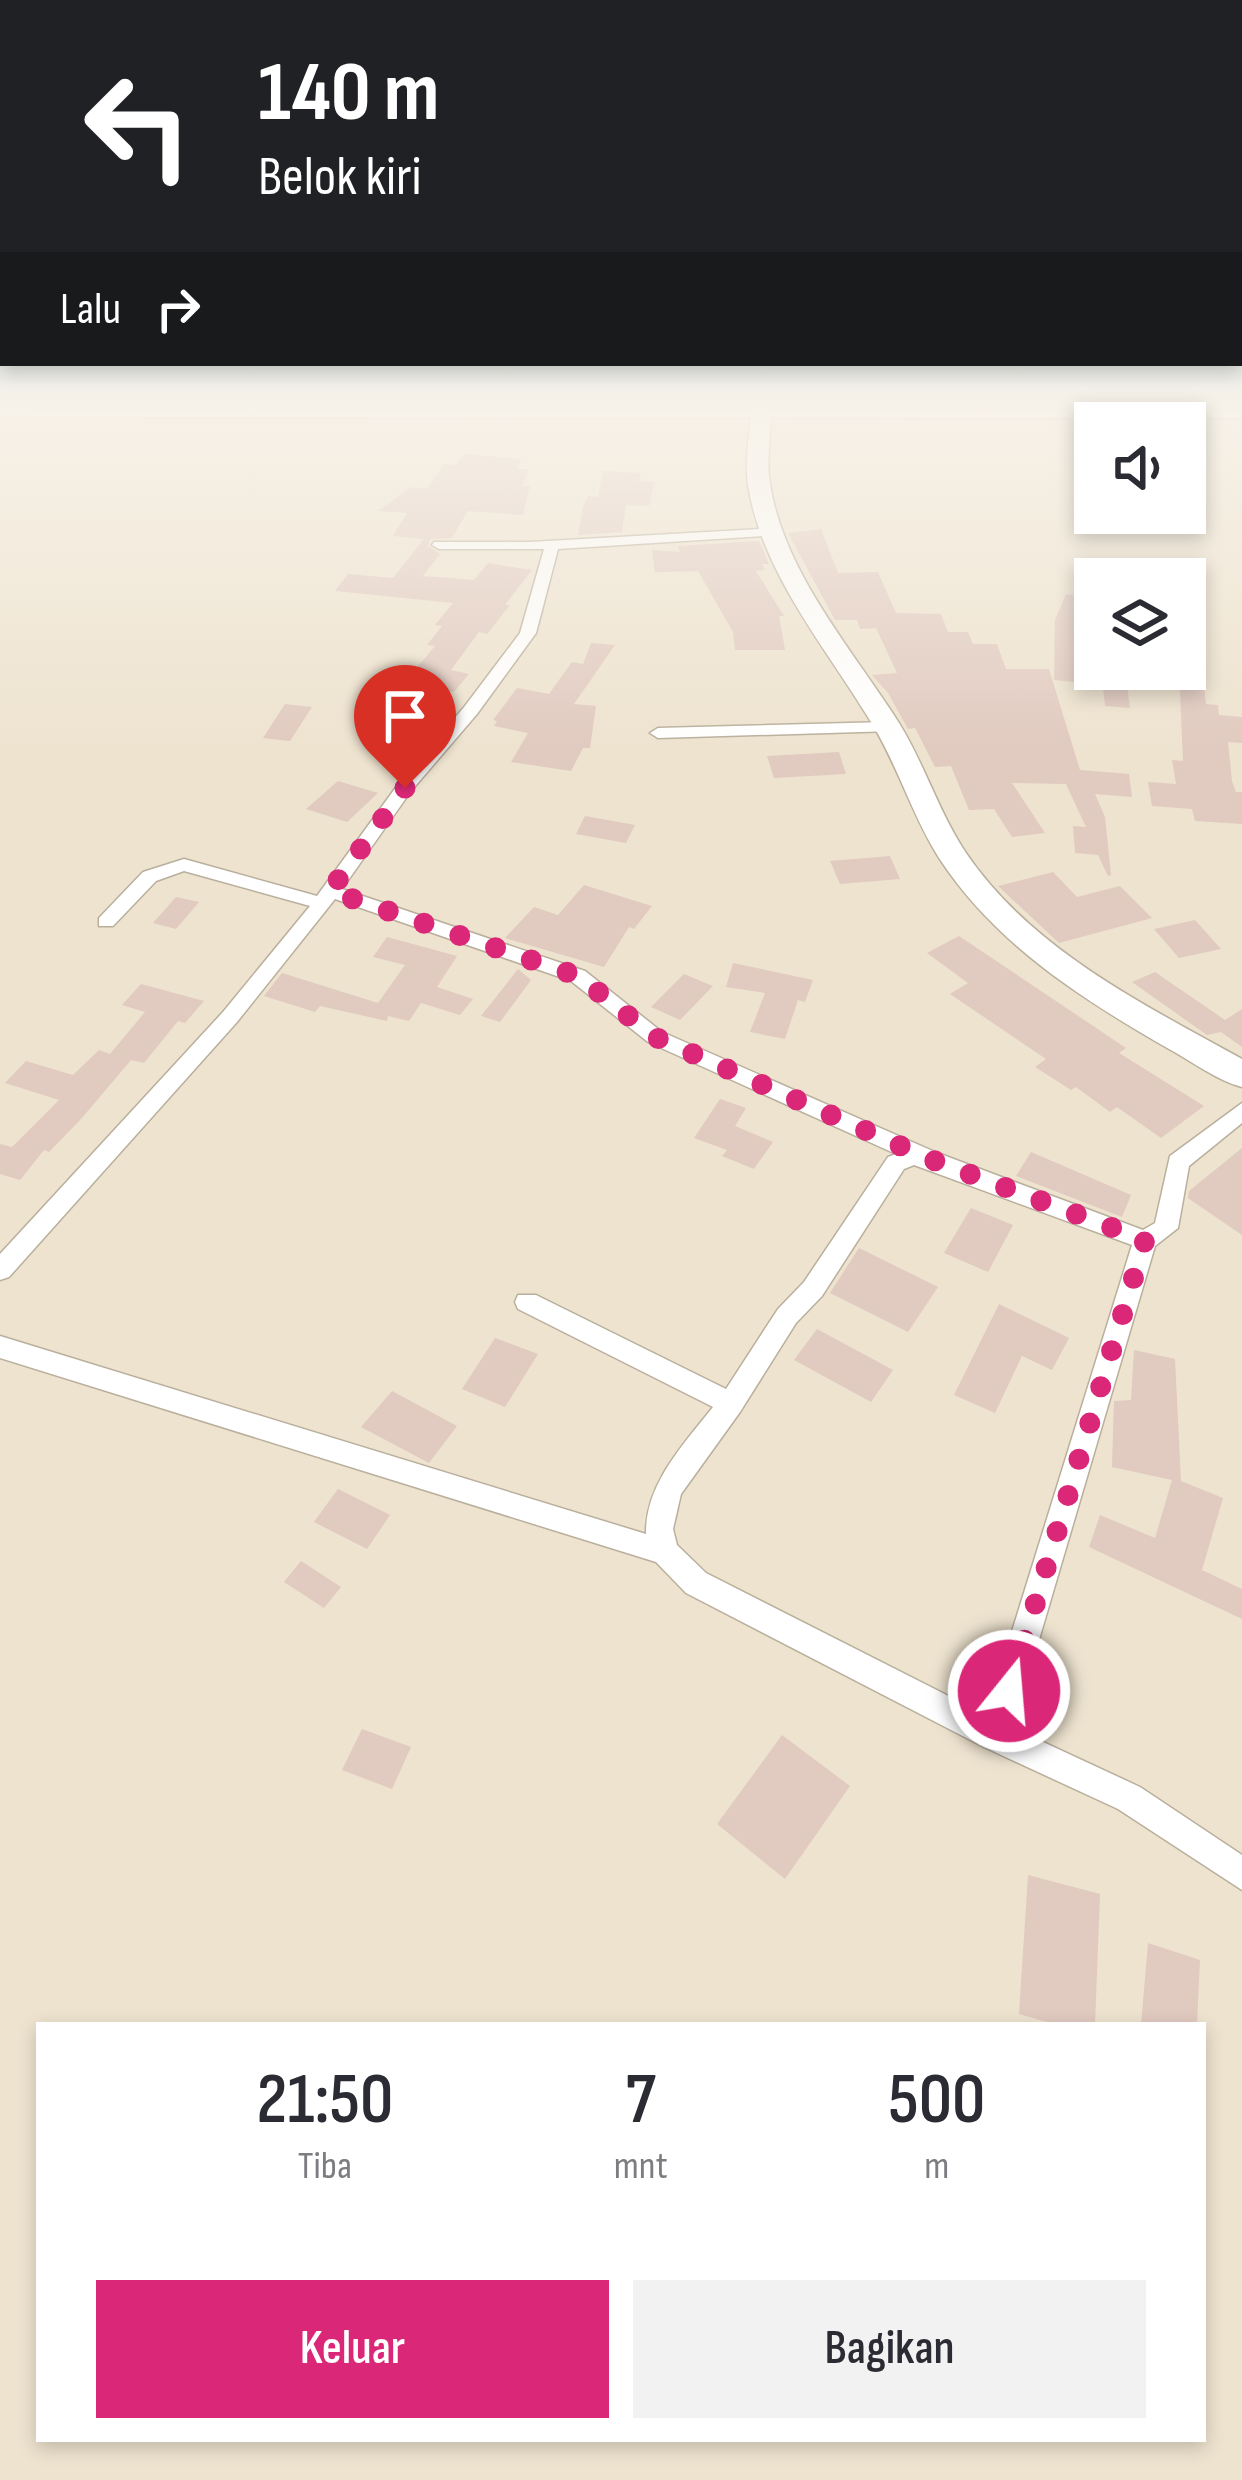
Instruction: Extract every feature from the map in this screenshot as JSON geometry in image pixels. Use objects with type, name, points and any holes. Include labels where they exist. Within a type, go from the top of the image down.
[{"type":"highway","points":[[770,518],[811,609],[888,727],[952,854],[994,907],[1074,974],[1242,1075]]},
{"type":"street","points":[[439,545],[552,545],[775,532]]},
{"type":"street","points":[[0,1270],[230,1018],[528,633],[552,545]]},
{"type":"street","points":[[658,733],[888,727]]},
{"type":"street","points":[[106,922],[152,872],[166,865],[326,897],[578,976],[655,1037],[930,1159],[1145,1240]]},
{"type":"street","points":[[995,1736],[1145,1240],[1166,1228],[1178,1162],[1242,1112]]},
{"type":"street","points":[[664,1552],[658,1520],[671,1486],[896,1163],[912,1156],[930,1159]]},
{"type":"street","points":[[527,1302],[731,1404]]},
{"type":"street","points":[[0,1347],[664,1552],[696,1583],[995,1736],[1129,1798],[1242,1874]]},
{"type":"building","points":[[404,518],[464,518],[452,538],[430,539],[428,546],[440,554],[423,576],[474,580],[488,563],[532,570],[487,634],[479,632],[451,670],[469,674],[454,692],[404,683],[435,646],[427,645],[442,626],[435,625],[453,603],[335,591],[348,574],[393,578],[424,539],[393,536]]},
{"type":"building","points":[[581,518],[624,518],[622,532],[578,535]]},
{"type":"building","points":[[821,529],[838,573],[878,572],[896,613],[941,614],[948,632],[968,632],[973,644],[997,644],[1006,669],[1049,669],[1080,770],[1129,774],[1132,797],[1095,794],[1105,817],[1111,875],[1098,855],[1075,853],[1073,826],[1086,827],[1066,784],[1012,783],[1045,833],[1012,837],[994,809],[969,810],[951,766],[935,767],[915,728],[908,729],[872,675],[897,673],[876,628],[860,629],[857,620],[835,620],[788,533]]},
{"type":"building","points":[[759,541],[769,564],[756,571],[784,616],[779,616],[785,650],[735,650],[733,632],[698,571],[655,572],[652,550],[680,552],[678,546]]},
{"type":"building","points":[[1066,594],[1074,596],[1074,682],[1054,680],[1055,620]]},
{"type":"building","points":[[591,643],[615,645],[574,704],[596,706],[590,748],[583,748],[571,771],[511,762],[528,733],[494,726],[497,721],[493,720],[517,688],[549,694],[572,662],[583,664]]},
{"type":"building","points":[[1103,690],[1128,690],[1130,708],[1105,706]]},
{"type":"building","points":[[1180,690],[1204,690],[1206,704],[1218,705],[1219,715],[1242,717],[1242,743],[1228,742],[1232,781],[1236,792],[1242,792],[1242,824],[1195,821],[1192,809],[1152,806],[1148,782],[1176,784],[1172,760],[1183,761]]},
{"type":"building","points":[[285,704],[312,707],[290,741],[263,738]]},
{"type":"building","points":[[839,752],[846,774],[774,778],[767,756]]},
{"type":"building","points":[[338,781],[378,793],[347,822],[306,809]]},
{"type":"building","points":[[585,816],[635,825],[626,843],[576,834]]},
{"type":"building","points":[[890,856],[900,879],[840,884],[830,861]]},
{"type":"building","points":[[1053,872],[1077,897],[1120,886],[1152,918],[1059,943],[998,886]]},
{"type":"building","points":[[584,885],[652,906],[634,929],[629,927],[604,967],[505,938],[534,907],[558,915]]},
{"type":"building","points":[[176,897],[199,902],[176,929],[153,923]]},
{"type":"building","points":[[1195,920],[1221,949],[1179,958],[1154,929]]},
{"type":"building","points":[[959,936],[1126,1048],[1119,1053],[1204,1106],[1161,1138],[1117,1107],[1110,1112],[1076,1087],[1071,1090],[1035,1067],[1046,1059],[950,994],[968,983],[927,953]]},
{"type":"building","points":[[387,937],[457,956],[437,987],[473,999],[460,1015],[421,1003],[409,1021],[388,1016],[387,1021],[320,1006],[315,1012],[264,996],[282,973],[378,1003],[405,965],[373,957]]},
{"type":"building","points":[[733,963],[813,980],[805,1002],[798,1000],[785,1039],[750,1032],[765,993],[726,987]]},
{"type":"building","points":[[518,969],[531,980],[500,1022],[481,1016]]},
{"type":"building","points":[[1155,972],[1225,1020],[1242,1009],[1242,1047],[1221,1032],[1207,1035],[1132,982]]},
{"type":"building","points":[[684,974],[713,986],[680,1020],[651,1007]]},
{"type":"building","points":[[141,984],[204,1001],[185,1023],[178,1021],[144,1063],[131,1060],[20,1180],[0,1174],[0,1144],[12,1147],[59,1100],[5,1083],[26,1061],[73,1075],[99,1050],[110,1054],[145,1012],[122,1005]]},
{"type":"building","points":[[720,1099],[746,1108],[735,1126],[773,1142],[754,1169],[722,1156],[727,1150],[694,1138]]},
{"type":"building","points":[[1242,1148],[1242,1235],[1188,1198],[1189,1191]]},
{"type":"building","points":[[1031,1152],[1131,1195],[1122,1217],[1016,1176]]},
{"type":"building","points":[[971,1208],[1013,1225],[988,1272],[944,1253]]},
{"type":"building","points":[[859,1248],[938,1287],[908,1332],[830,1293]]},
{"type":"building","points":[[999,1304],[1069,1338],[1052,1370],[1022,1356],[995,1413],[954,1395]]},
{"type":"building","points":[[817,1329],[893,1370],[871,1402],[794,1360]]},
{"type":"building","points":[[495,1338],[538,1354],[505,1407],[462,1389]]},
{"type":"building","points":[[1134,1350],[1175,1359],[1181,1481],[1223,1498],[1202,1570],[1242,1589],[1242,1619],[1089,1547],[1100,1515],[1155,1538],[1172,1480],[1112,1467],[1114,1401],[1131,1400]]},
{"type":"building","points":[[392,1391],[457,1426],[429,1463],[361,1427]]},
{"type":"building","points":[[338,1489],[390,1515],[367,1549],[314,1522]]},
{"type":"building","points":[[301,1561],[341,1587],[324,1608],[284,1582]]},
{"type":"building","points":[[362,1729],[411,1747],[392,1789],[342,1770]]},
{"type":"building","points":[[782,1735],[850,1786],[785,1879],[717,1824]]},
{"type":"building","points":[[1028,1875],[1100,1894],[1095,2022],[1047,2022],[1019,2014]]},
{"type":"building","points":[[1148,1943],[1200,1960],[1197,2022],[1141,2022]]},
{"type":"route","points":[[405,788],[330,891],[578,976],[655,1037],[930,1159],[1145,1240],[1009,1691]]}]
